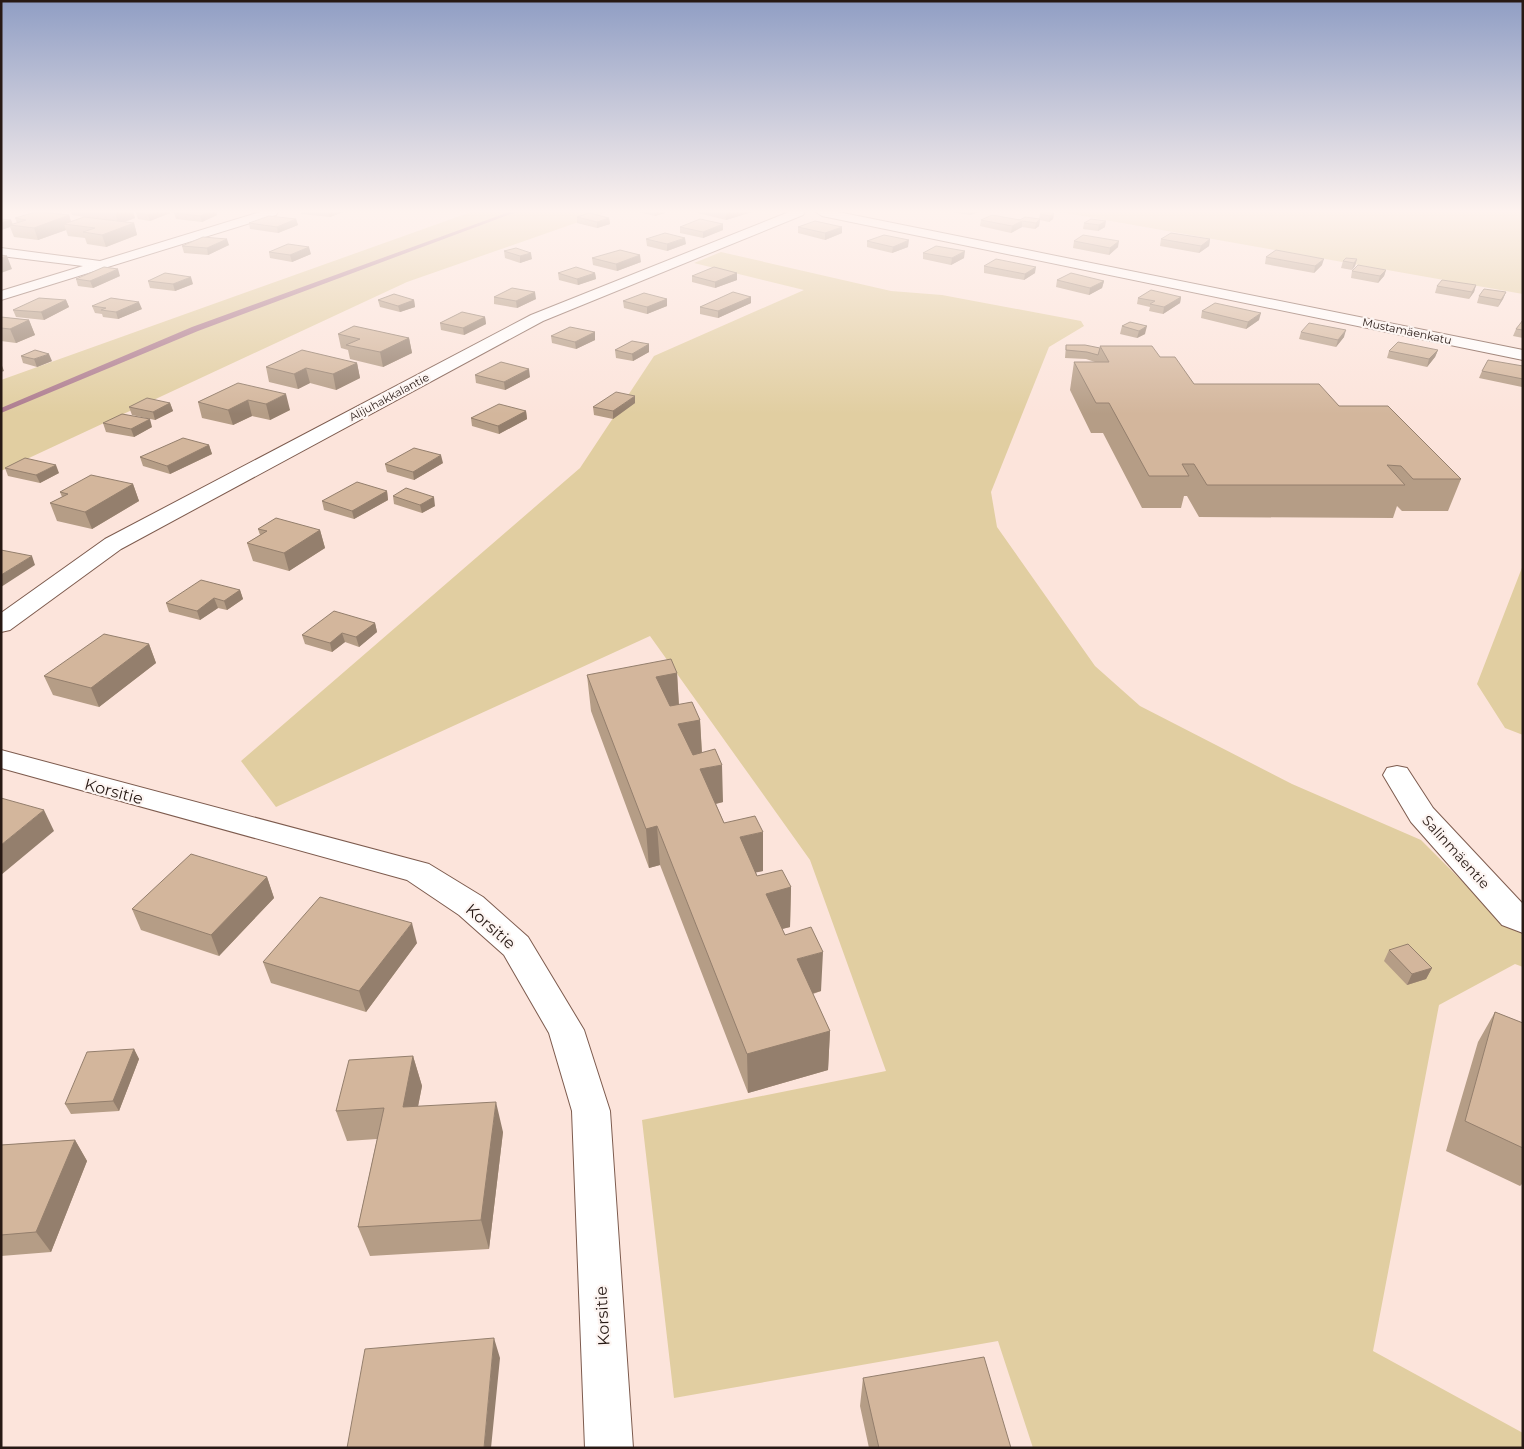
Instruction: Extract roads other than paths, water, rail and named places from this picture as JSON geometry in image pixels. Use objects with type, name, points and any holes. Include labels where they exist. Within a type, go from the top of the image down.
[{"type":"street","points":[[1,296],[53,280]]},
{"type":"street","name":"Alijuhakkalantie","points":[[1,625],[113,544],[536,318],[631,280]]},
{"type":"street","name":"Mustamäenkatu","points":[[1153,280],[1523,355]]},
{"type":"street","name":"Korsitie","points":[[1,759],[418,872],[471,906],[516,946],[566,1030],[591,1111],[609,1448]]},
{"type":"street","name":"Salinmäentie","points":[[1397,776],[1422,815],[1514,916],[1523,921]]},
{"type":"waterway","points":[[1,411],[195,329],[329,280]]}]
